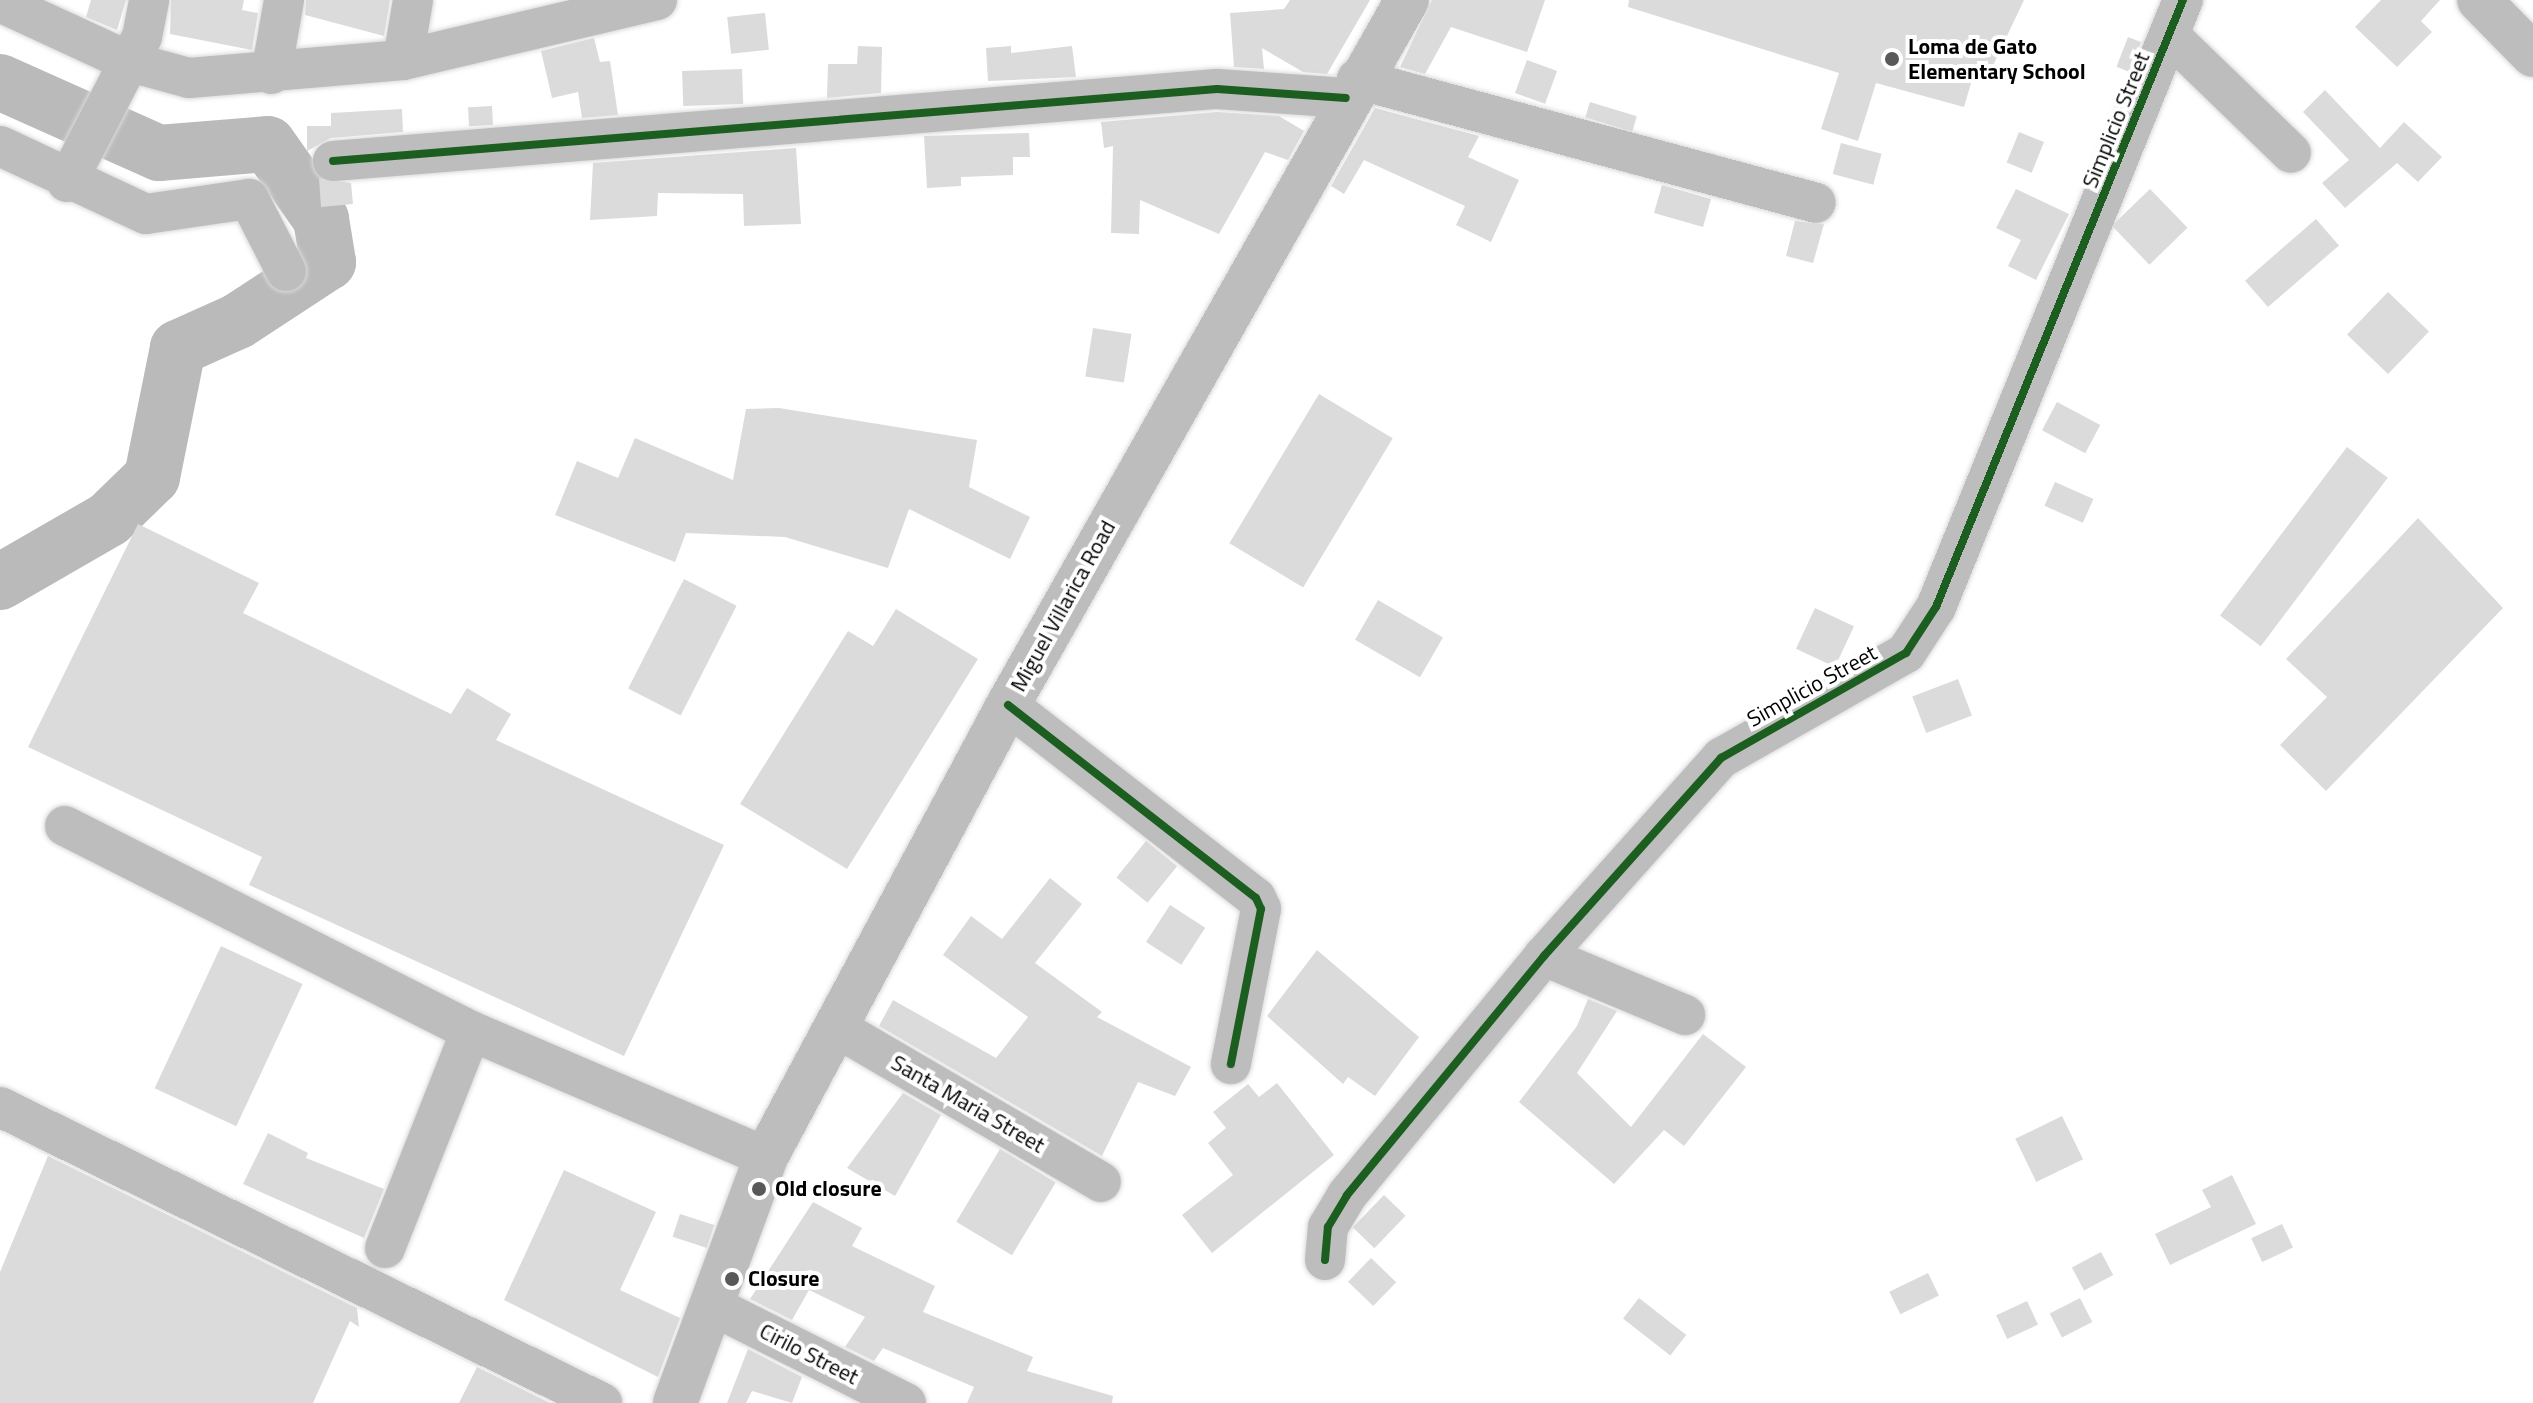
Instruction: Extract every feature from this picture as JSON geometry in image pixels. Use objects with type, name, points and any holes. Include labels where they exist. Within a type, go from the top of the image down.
[{"type":"main road","name":"Miguel Villarica Road","points":[[675,1403],[766,1157],[834,1026],[1008,705],[1351,88],[1407,0]]},
{"type":"main road","points":[[2479,0],[2533,55]]},
{"type":"street","points":[[67,182],[94,124],[130,62],[149,0]]},
{"type":"street","points":[[271,74],[284,0]]},
{"type":"street","points":[[403,60],[413,0]]},
{"type":"street","points":[[19,7],[130,62],[189,78],[271,74],[403,60],[534,16],[657,0]]},
{"type":"street","points":[[2177,18],[2291,153]]},
{"type":"street","name":"Simplicio Street","points":[[1325,1260],[1328,1227],[1347,1195],[1441,1090],[1544,956],[1721,758],[1906,653],[1936,607],[2177,18]]},
{"type":"street","points":[[333,161],[1217,89],[1351,88],[1816,203]]},
{"type":"street","points":[[0,146],[67,182],[146,214],[249,199],[286,271]]},
{"type":"street","points":[[1008,705],[1256,898],[1261,909],[1231,1064]]},
{"type":"street","points":[[65,826],[471,1031],[766,1157]]},
{"type":"street","points":[[1544,956],[1685,1015]]},
{"type":"street","name":"Santa Maria Street","points":[[834,1026],[1101,1182]]},
{"type":"street","points":[[385,1248],[471,1031]]},
{"type":"street","points":[[0,1107],[602,1403]]},
{"type":"street","name":"Cirilo Street","points":[[713,1306],[906,1403]]},
{"type":"building","points":[[91,0],[126,0],[117,30],[86,17]]},
{"type":"building","points":[[171,0],[244,0],[242,10],[258,13],[252,50],[170,34]]},
{"type":"building","points":[[306,0],[390,0],[384,36],[305,15]]},
{"type":"building","points":[[1290,0],[1370,0],[1327,74],[1303,72],[1262,48],[1264,69],[1234,67],[1230,13],[1284,9]]},
{"type":"building","points":[[1432,0],[1545,0],[1527,52],[1451,27],[1425,74],[1400,67]]},
{"type":"building","name":"Loma de Gato Elementary School","points":[[1629,0],[2024,0],[1990,72],[1976,66],[1964,107],[1876,83],[1858,141],[1821,129],[1839,73],[1628,7]]},
{"type":"building","points":[[2381,0],[2440,0],[2421,21],[2432,32],[2397,67],[2355,27]]},
{"type":"building","points":[[765,13],[769,50],[731,54],[727,17]]},
{"type":"building","points":[[2128,37],[2141,42],[2130,72],[2117,67]]},
{"type":"building","points":[[594,38],[600,62],[610,61],[618,115],[582,118],[578,92],[552,98],[541,51]]},
{"type":"building","points":[[858,46],[882,47],[881,93],[827,98],[828,64],[857,64]]},
{"type":"building","points":[[1011,46],[1011,53],[1072,46],[1076,77],[988,81],[986,48]]},
{"type":"building","points":[[1527,60],[1557,71],[1545,104],[1515,93]]},
{"type":"building","points":[[742,69],[743,104],[683,106],[682,71]]},
{"type":"building","points":[[2325,90],[2380,148],[2404,122],[2442,157],[2418,182],[2397,163],[2345,208],[2322,183],[2349,160],[2303,112]]},
{"type":"building","points":[[1590,102],[1637,116],[1632,132],[1585,117]]},
{"type":"building","points":[[492,106],[493,125],[469,126],[468,107]]},
{"type":"building","points":[[1375,108],[1479,136],[1468,157],[1519,180],[1491,242],[1456,225],[1465,206],[1364,160],[1344,194],[1331,186]]},
{"type":"building","points":[[402,109],[403,132],[331,138],[307,151],[307,126],[331,126],[331,113]]},
{"type":"building","points":[[1217,112],[1279,116],[1304,131],[1288,160],[1265,152],[1219,234],[1140,200],[1139,234],[1111,233],[1113,146],[1104,148],[1101,122]]},
{"type":"building","points":[[2019,132],[2044,142],[2032,173],[2007,163]]},
{"type":"building","points":[[1029,133],[1030,157],[1013,157],[1013,175],[961,177],[961,186],[927,188],[924,136]]},
{"type":"building","points":[[1841,143],[1882,154],[1873,185],[1833,174]]},
{"type":"building","points":[[796,148],[801,224],[744,226],[743,194],[658,193],[657,216],[590,220],[593,163]]},
{"type":"building","points":[[319,178],[351,183],[353,204],[321,207]]},
{"type":"building","points":[[1662,185],[1711,199],[1703,227],[1654,213]]},
{"type":"building","points":[[2016,189],[2069,214],[2036,280],[2008,266],[2021,240],[1996,228]]},
{"type":"building","points":[[2150,189],[2188,228],[2149,265],[2112,226]]},
{"type":"building","points":[[2316,219],[2339,245],[2268,307],[2245,281]]},
{"type":"building","points":[[1795,221],[1824,224],[1813,263],[1786,256]]},
{"type":"building","points":[[2388,292],[2429,332],[2388,374],[2347,334]]},
{"type":"building","points":[[1093,328],[1132,334],[1124,382],[1085,376]]},
{"type":"building","points":[[1319,394],[1393,438],[1303,587],[1229,543]]},
{"type":"building","points":[[2057,402],[2100,425],[2085,453],[2042,430]]},
{"type":"building","points":[[779,408],[977,440],[969,487],[1030,517],[1010,559],[909,509],[888,568],[785,537],[686,533],[675,562],[555,515],[577,461],[618,478],[635,438],[733,480],[746,409]]},
{"type":"building","points":[[2347,447],[2388,478],[2261,646],[2220,616]]},
{"type":"building","points":[[2055,482],[2093,499],[2083,523],[2044,506]]},
{"type":"building","points":[[2418,518],[2503,608],[2326,791],[2280,745],[2327,697],[2286,659]]},
{"type":"building","points":[[138,524],[259,583],[243,613],[451,714],[467,688],[511,714],[496,740],[724,845],[624,1056],[249,885],[262,857],[28,747]]},
{"type":"building","points":[[684,579],[737,606],[681,715],[628,689]]},
{"type":"building","points":[[1378,600],[1443,638],[1420,677],[1355,640]]},
{"type":"building","points":[[1815,608],[1854,626],[1835,667],[1796,649]]},
{"type":"building","points":[[896,609],[978,659],[847,869],[740,804],[848,631],[873,646]]},
{"type":"building","points":[[1958,679],[1972,715],[1926,733],[1912,697]]},
{"type":"building","points":[[1146,841],[1177,866],[1148,903],[1116,878]]},
{"type":"building","points":[[1050,878],[1082,904],[1035,963],[1102,1012],[1097,1017],[1191,1067],[1175,1096],[1138,1082],[1102,1156],[879,1026],[893,1000],[996,1058],[1028,1017],[943,955],[971,916],[1002,939]]},
{"type":"building","points":[[1170,905],[1205,928],[1181,965],[1146,942]]},
{"type":"building","points":[[221,946],[303,984],[236,1126],[155,1088]]},
{"type":"building","points":[[1317,950],[1419,1037],[1375,1096],[1348,1077],[1343,1084],[1267,1016]]},
{"type":"building","points":[[1588,999],[1617,1011],[1577,1073],[1631,1127],[1703,1034],[1746,1067],[1684,1146],[1664,1130],[1614,1184],[1519,1102],[1577,1026]]},
{"type":"building","points":[[1277,1083],[1334,1155],[1212,1253],[1182,1215],[1233,1175],[1208,1143],[1226,1128],[1213,1112],[1248,1084],[1259,1097]]},
{"type":"building","points":[[903,1093],[941,1115],[895,1196],[847,1168]]},
{"type":"building","points":[[2062,1116],[2083,1159],[2036,1182],[2015,1139]]},
{"type":"building","points":[[268,1133],[308,1153],[306,1158],[384,1189],[364,1238],[243,1184]]},
{"type":"building","points":[[1000,1149],[1056,1182],[1012,1255],[956,1222]]},
{"type":"building","points":[[48,1156],[357,1308],[359,1327],[350,1321],[313,1403],[0,1403],[0,1272]]},
{"type":"building","points":[[564,1170],[656,1212],[620,1290],[680,1318],[658,1377],[504,1300]]},
{"type":"building","points":[[2232,1175],[2256,1224],[2170,1265],[2155,1234],[2211,1207],[2202,1190]]},
{"type":"building","points":[[1384,1195],[1406,1216],[1374,1248],[1353,1227]]},
{"type":"building","points":[[813,1202],[862,1228],[852,1246],[935,1286],[923,1312],[1033,1357],[1027,1371],[1113,1396],[1112,1403],[967,1403],[974,1387],[883,1348],[874,1361],[845,1347],[865,1317],[809,1290],[792,1320],[750,1299]]},
{"type":"building","points":[[680,1214],[714,1225],[707,1248],[673,1237]]},
{"type":"building","points":[[2282,1224],[2293,1248],[2262,1262],[2251,1238]]},
{"type":"building","points":[[2101,1252],[2113,1275],[2084,1290],[2072,1267]]},
{"type":"building","points":[[1371,1258],[1396,1282],[1373,1306],[1348,1282]]},
{"type":"building","points":[[1928,1273],[1939,1295],[1900,1314],[1889,1292]]},
{"type":"building","points":[[1639,1298],[1686,1335],[1670,1355],[1623,1318]]},
{"type":"building","points":[[2080,1298],[2092,1322],[2062,1337],[2050,1313]]},
{"type":"building","points":[[2027,1301],[2038,1325],[2007,1339],[1996,1315]]},
{"type":"building","points":[[748,1349],[802,1377],[792,1403],[752,1391],[746,1403],[727,1403]]},
{"type":"building","points":[[477,1367],[550,1403],[459,1403]]},
{"type":"waterway","points":[[0,82],[159,153],[268,144],[321,219],[328,262],[238,321],[178,348],[152,477],[109,519],[0,582]]},
{"type":"cycle path","points":[[1325,1260],[1328,1227],[1347,1195],[1544,956],[1721,758],[1906,653],[1936,607],[2183,0]]},
{"type":"cycle path","points":[[333,161],[1217,89],[1346,98]]},
{"type":"cycle path","points":[[1008,705],[1256,898],[1261,909],[1231,1064]]},
{"type":"place","name":"Loma de Gato Elementary School","points":[[1892,59]]},
{"type":"place","name":"Old closure","points":[[759,1189]]},
{"type":"place","name":"Closure","points":[[732,1279]]}]
